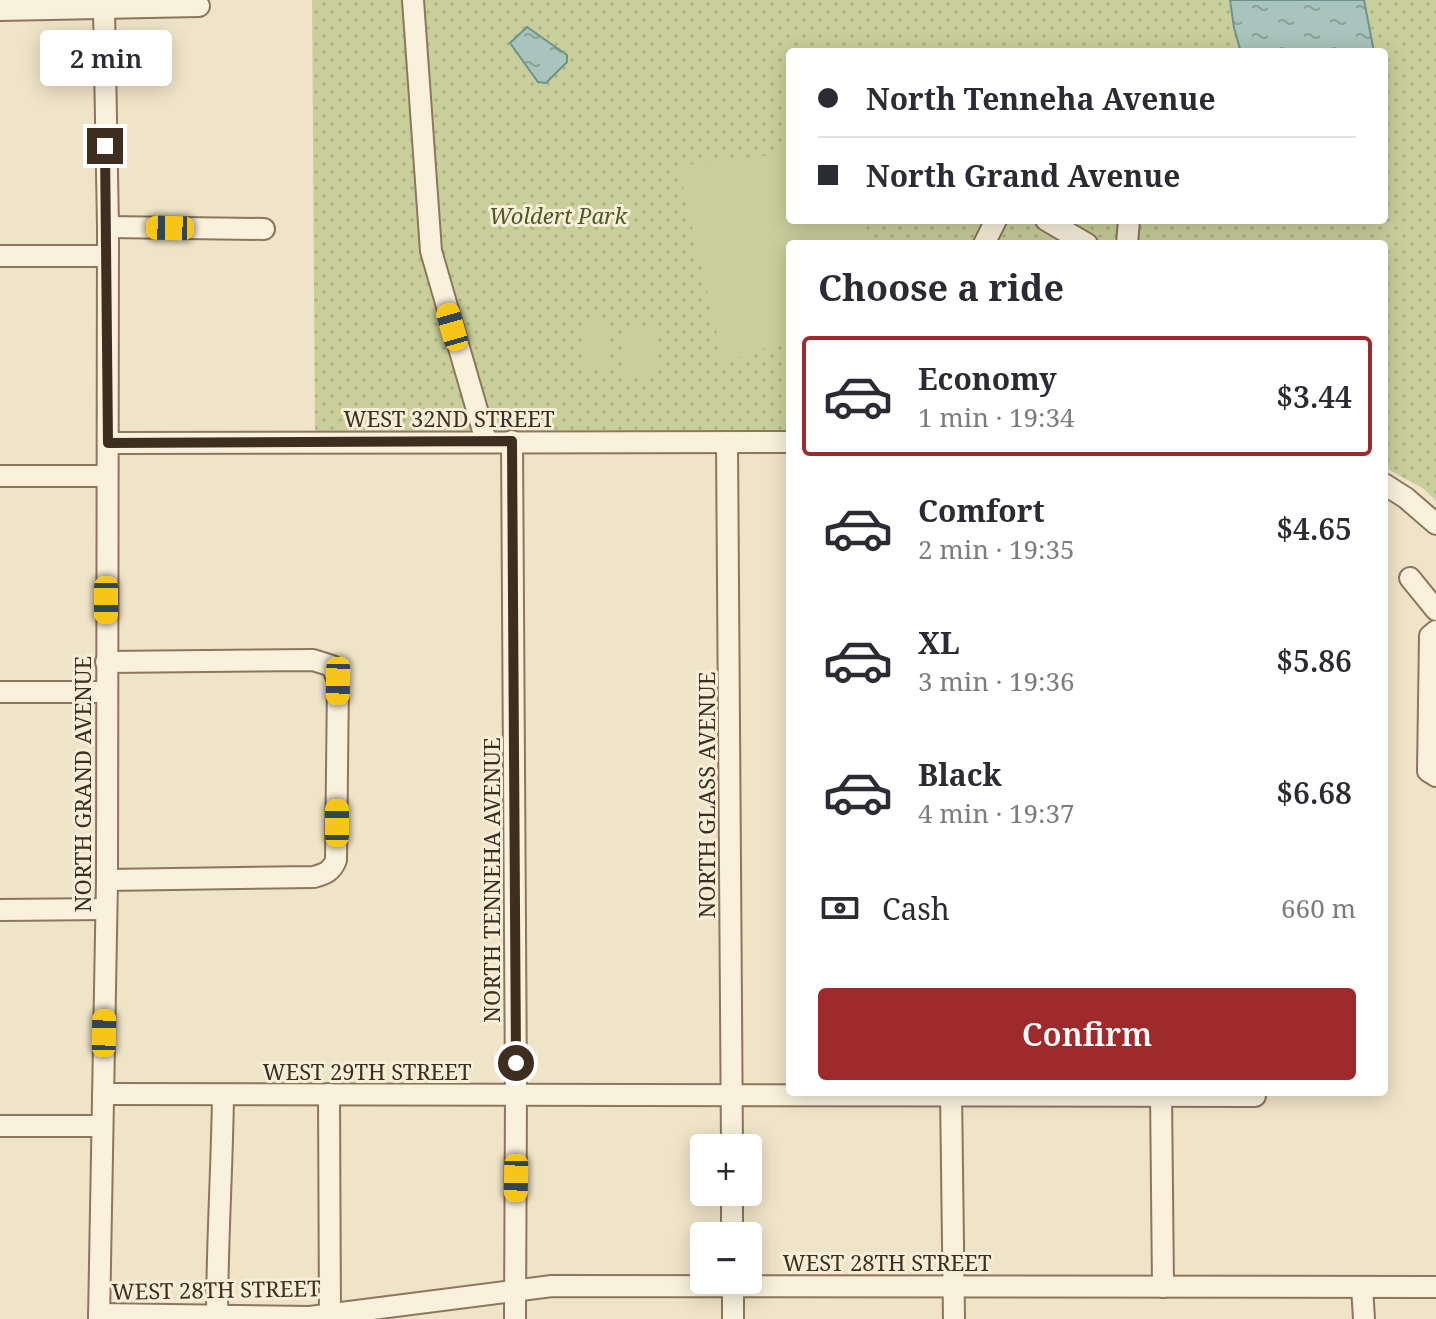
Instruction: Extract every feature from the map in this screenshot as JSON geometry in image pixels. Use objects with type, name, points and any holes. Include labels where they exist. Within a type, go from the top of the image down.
[{"type":"street","points":[[413,0],[431,251],[486,441]]},
{"type":"street","name":"NORTH GRAND AVENUE","points":[[99,1317],[107,880],[108,227],[112,6]]},
{"type":"street","points":[[0,10],[199,6]]},
{"type":"street","points":[[1053,224],[1080,240]]},
{"type":"street","points":[[108,227],[264,229]]},
{"type":"street","points":[[0,256],[108,256]]},
{"type":"street","name":"NORTH TENNEHA AVENUE","points":[[512,441],[515,1319]]},
{"type":"street","name":"NORTH GLASS AVENUE","points":[[727,442],[732,1134]]},
{"type":"street","name":"WEST 32ND STREET","points":[[108,443],[786,442]]},
{"type":"street","points":[[0,476],[107,476]]},
{"type":"street","points":[[1388,487],[1436,524]]},
{"type":"street","points":[[1410,578],[1436,610]]},
{"type":"street","points":[[1436,631],[1430,636],[1428,756],[1428,771],[1436,776]]},
{"type":"street","points":[[106,662],[313,660],[332,666],[338,681],[336,860],[324,875],[107,880]]},
{"type":"street","points":[[0,692],[106,692]]},
{"type":"street","points":[[0,910],[106,909]]},
{"type":"street","name":"WEST 29TH STREET","points":[[103,1094],[786,1094]]},
{"type":"street","points":[[329,1094],[330,1316]]},
{"type":"street","points":[[217,1317],[217,1220],[222,1168],[223,1095]]},
{"type":"street","points":[[951,1096],[954,1319]]},
{"type":"street","points":[[1161,1096],[1163,1287]]},
{"type":"street","points":[[0,1126],[102,1126]]},
{"type":"street","name":"WEST 28TH STREET","points":[[762,1283],[1436,1287]]},
{"type":"street","name":"WEST 28TH STREET","points":[[99,1317],[330,1316],[552,1286],[690,1284]]},
{"type":"street","points":[[1362,1287],[1364,1319]]},
{"type":"street","points":[[733,1294],[733,1319]]},
{"type":"green space","name":"Woldert Park","points":[[312,0],[1436,0],[1436,501],[1424,489],[1388,469],[1388,240],[786,240],[786,430],[315,431]]},
{"type":"green space","points":[[786,153],[786,224],[867,224],[865,240],[786,240],[786,340],[724,363],[680,173],[687,165]]},
{"type":"green space","points":[[586,318],[609,318],[608,366],[586,366]]},
{"type":"green space","points":[[655,326],[656,376],[625,376],[625,327]]},
{"type":"water","points":[[1230,0],[1364,0],[1373,48],[1240,48]]},
{"type":"water","points":[[527,27],[567,55],[567,62],[546,83],[538,82],[510,43]]},
{"type":"route","points":[[105,146],[108,443],[512,441],[516,1063]]}]
